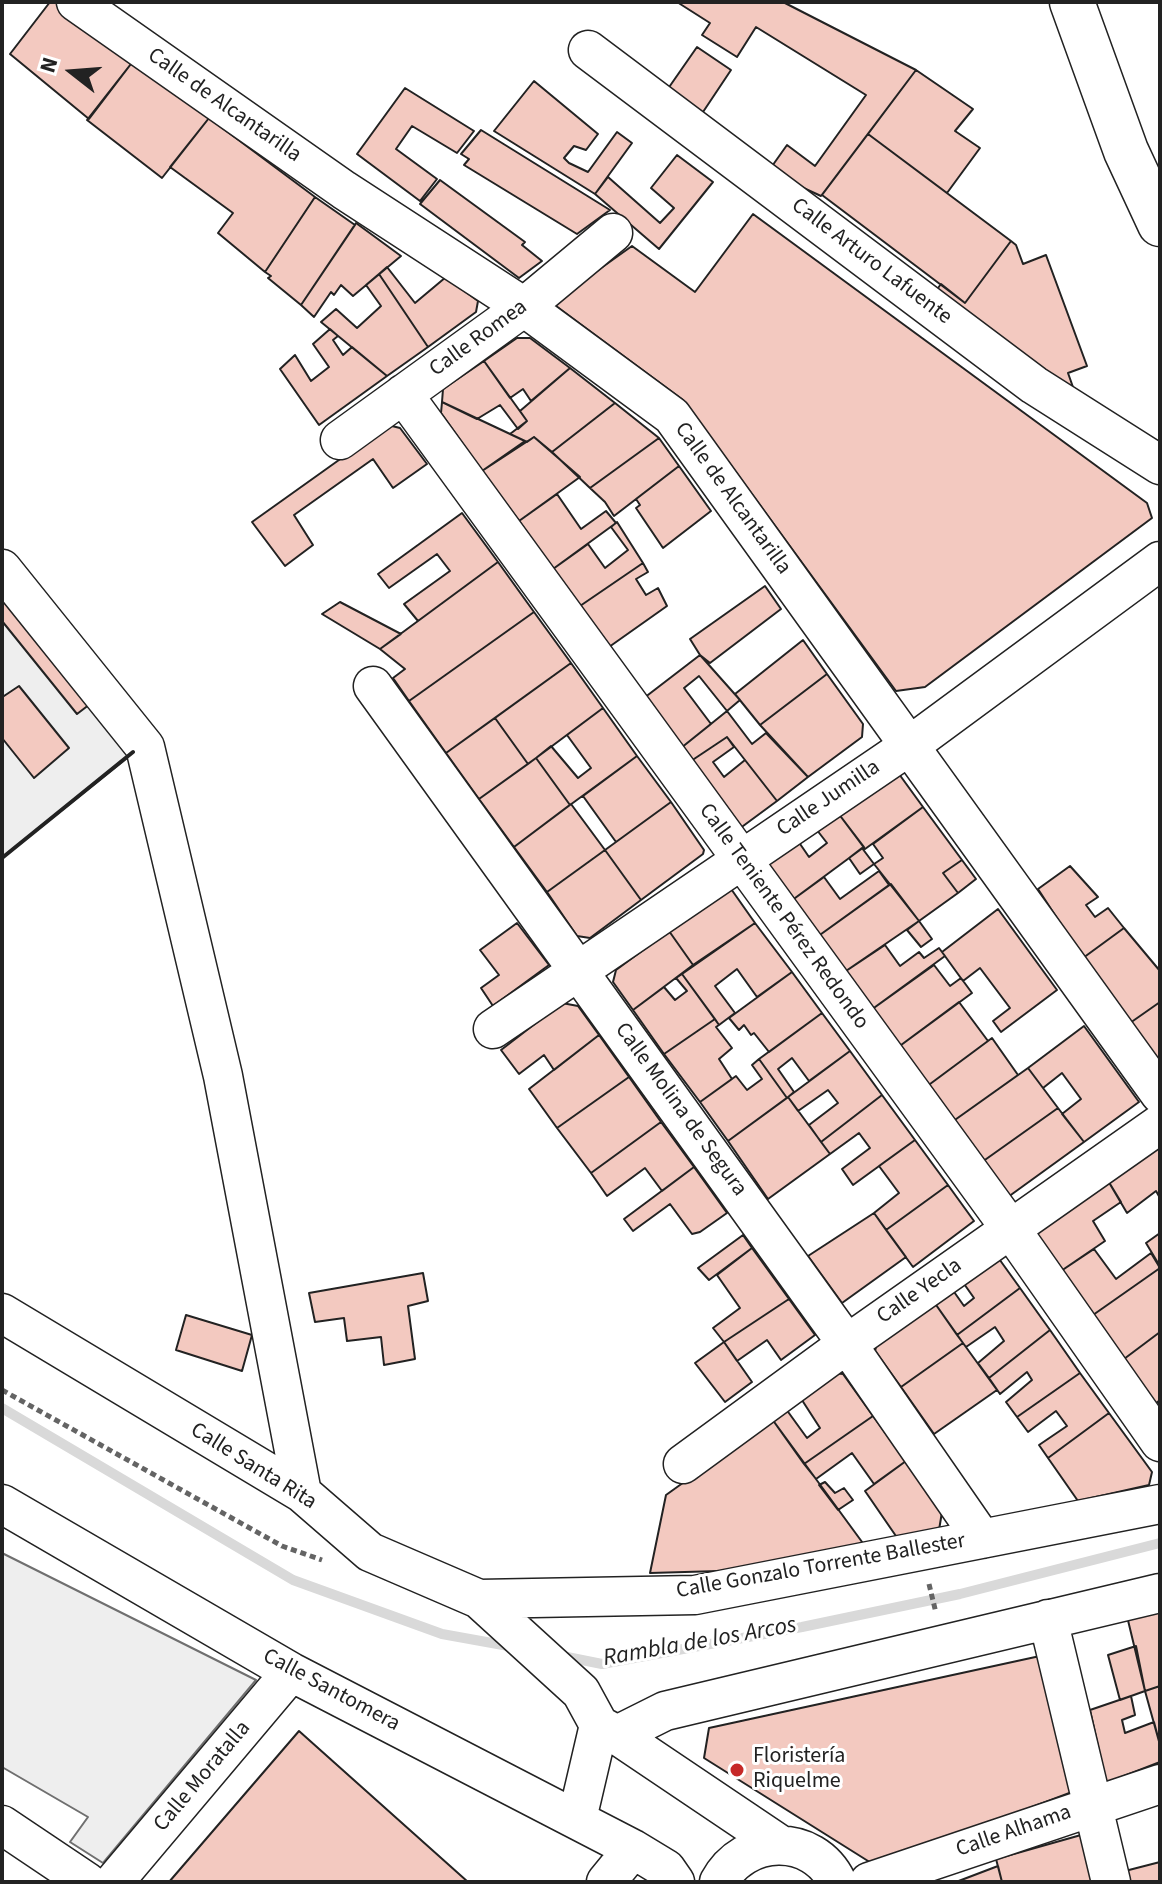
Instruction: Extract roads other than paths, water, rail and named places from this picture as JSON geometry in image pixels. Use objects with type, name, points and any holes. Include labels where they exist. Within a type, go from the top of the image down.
[{"type":"main road","points":[[1072,2],[1126,151],[1160,224]]},
{"type":"street","name":"Calle de Alcantarilla","points":[[76,2],[344,190],[524,307],[672,416],[1160,1094]]},
{"type":"street","name":"Calle Arturo Lafuente","points":[[588,50],[1034,385],[1160,465]]},
{"type":"street","name":"Calle Romea","points":[[340,440],[524,307],[613,233]]},
{"type":"street","name":"Calle Teniente Pérez Redondo","points":[[403,394],[1010,1228],[1160,1442]]},
{"type":"street","name":"Calle Jumilla","points":[[493,1029],[909,746],[1160,561]]},
{"type":"street","points":[[2,569],[145,747],[223,1076],[302,1493]]},
{"type":"street","name":"Calle Molina de Segura","points":[[373,686],[847,1344],[982,1539]]},
{"type":"street","name":"Calle Yecla","points":[[683,1464],[847,1344],[1160,1124]]},
{"type":"street","name":"Calle Santa Rita","points":[[2,1313],[302,1493],[370,1552],[479,1599],[581,1692],[608,1730],[779,1844],[800,1848],[818,1858],[837,1882]]},
{"type":"street","name":"Calle Santomera","points":[[2,1504],[291,1672],[633,1849],[670,1876],[722,1876]]},
{"type":"street","name":"Calle Gonzalo Torrente Ballester","points":[[479,1599],[695,1595],[1160,1504]]},
{"type":"street","points":[[577,1819],[608,1730],[665,1711],[1160,1593]]},
{"type":"street","points":[[1048,1619],[1111,1882]]},
{"type":"street","name":"Calle Moratalla","points":[[114,1882],[291,1672]]},
{"type":"street","name":"Calle Alhama","points":[[869,1882],[1160,1784]]},
{"type":"street","points":[[2,1825],[87,1882]]},
{"type":"street","points":[[722,1876],[740,1856],[759,1847],[779,1844]]},
{"type":"street","points":[[606,1882],[633,1849]]},
{"type":"waterway","name":"Rambla de los Arcos","points":[[2,1408],[293,1580],[442,1634],[514,1647]]},
{"type":"waterway","name":"Rambla de los Arcos","points":[[562,1656],[602,1664],[802,1627],[960,1594],[1160,1543]]},
{"type":"place","name":"Floristería Riquelme","points":[[737,1770]]}]
